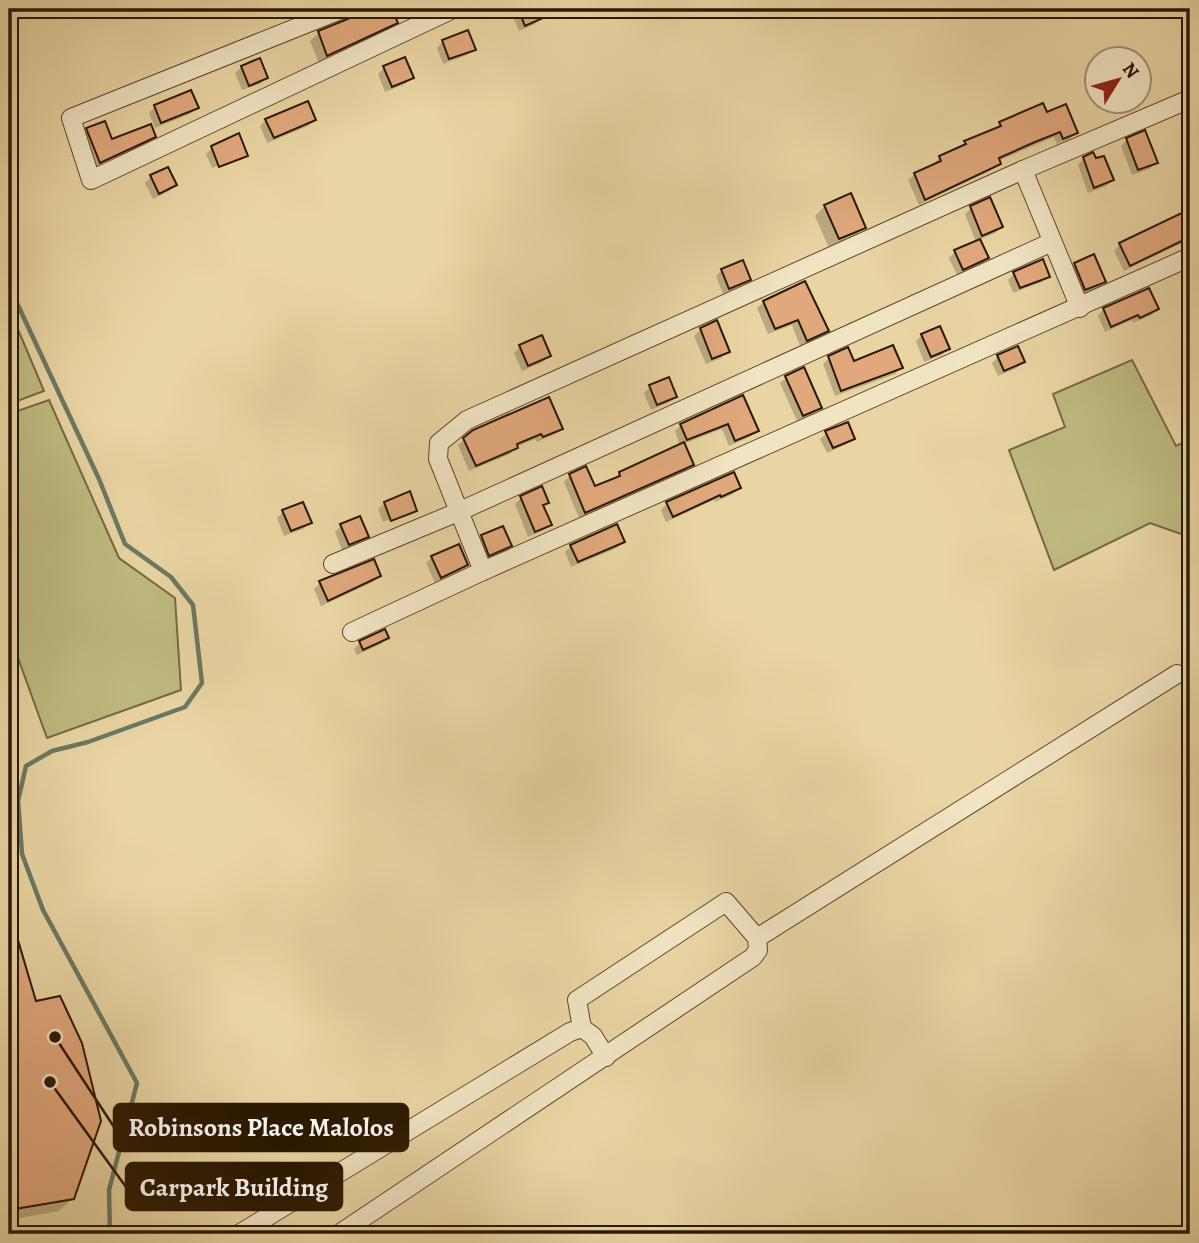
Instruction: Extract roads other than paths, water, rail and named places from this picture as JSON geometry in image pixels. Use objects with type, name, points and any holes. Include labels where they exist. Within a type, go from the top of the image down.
[{"type":"street","points":[[343,9],[71,118],[91,180],[417,16],[453,9]]},
{"type":"street","points":[[483,571],[438,459],[439,443],[467,421],[1023,170],[1190,99]]},
{"type":"street","points":[[1023,170],[1080,308]]},
{"type":"street","points":[[333,564],[458,512],[1052,242]]},
{"type":"street","points":[[352,632],[483,571],[1190,257]]},
{"type":"street","points":[[757,938],[1177,674]]},
{"type":"street","points":[[339,1234],[606,1057],[754,957],[758,950],[757,938],[726,902],[577,1000],[582,1028],[593,1035],[606,1057]]},
{"type":"street","points":[[239,1234],[570,1032],[582,1028]]},
{"type":"waterway","points":[[9,286],[99,479],[125,544],[171,577],[193,605],[202,683],[185,707],[88,742],[52,751],[26,766],[18,801],[22,854],[43,910],[137,1083],[109,1190],[110,1234]]},
{"type":"place","name":"Robinsons Place Malolos","points":[[55,1037]]},
{"type":"place","name":"Carpark Building","points":[[50,1082]]}]
